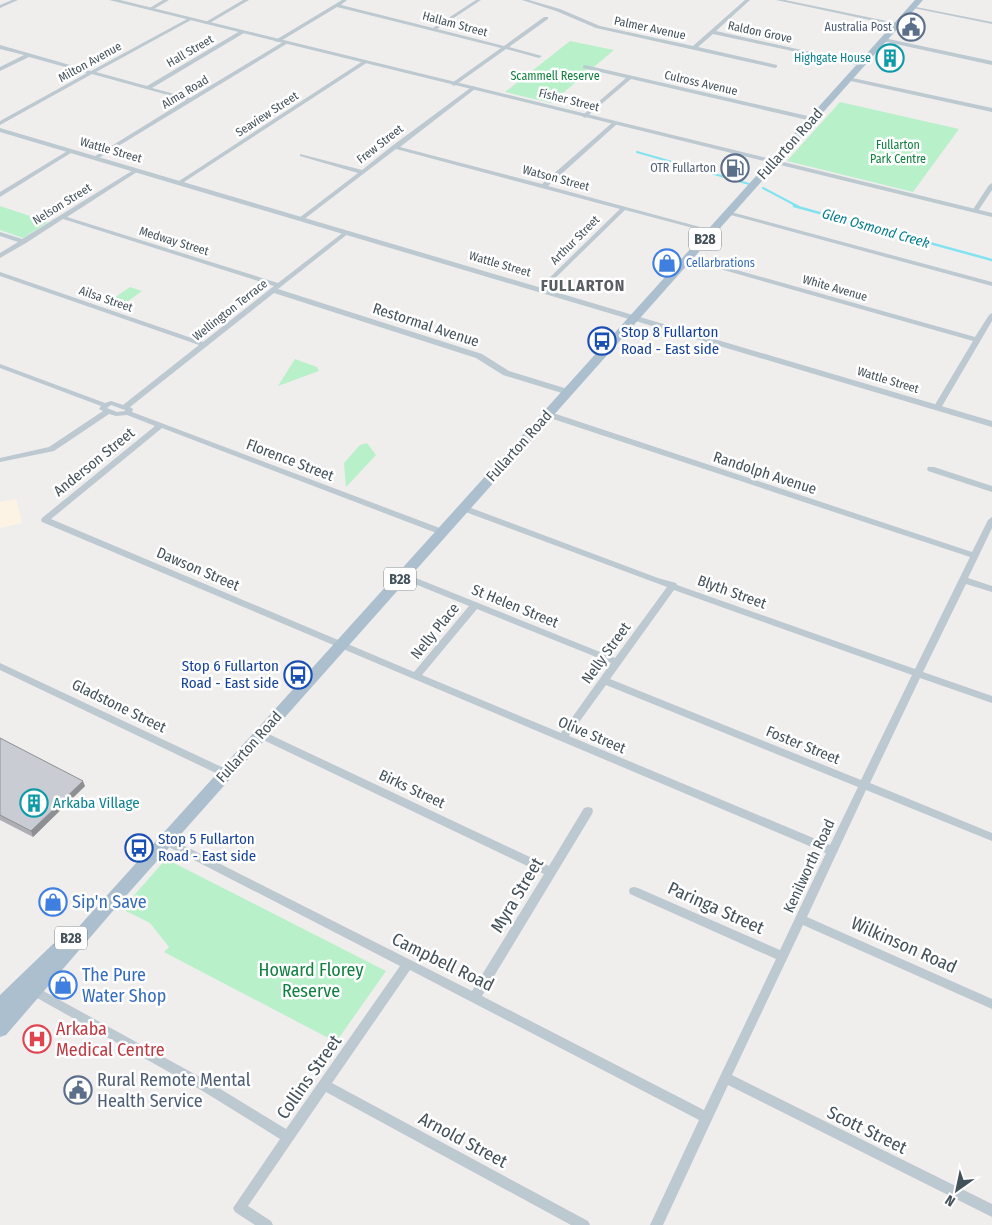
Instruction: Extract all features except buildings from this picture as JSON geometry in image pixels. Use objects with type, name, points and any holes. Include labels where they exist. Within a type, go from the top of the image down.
[{"type":"main road","name":"Fullarton Road","points":[[0,1029],[165,840],[919,0]]},
{"type":"main road","name":"Fullarton Road","points":[[0,1008],[119,892]]},
{"type":"street","points":[[0,8],[16,0]]},
{"type":"street","name":"Fisher Street","points":[[112,0],[992,215]]},
{"type":"street","points":[[150,9],[167,0]]},
{"type":"street","points":[[206,23],[247,0]]},
{"type":"street","points":[[277,41],[345,0]]},
{"type":"street","points":[[434,29],[479,0]]},
{"type":"street","name":"Palmer Avenue","points":[[524,0],[558,10],[598,27],[776,66]]},
{"type":"street","points":[[694,48],[748,0]]},
{"type":"street","points":[[778,0],[898,24]]},
{"type":"street","name":"Hallam Street","points":[[336,5],[539,56]]},
{"type":"street","points":[[913,7],[992,23]]},
{"type":"street","points":[[454,84],[546,18]]},
{"type":"street","name":"Milton Avenue","points":[[0,123],[189,19]]},
{"type":"street","name":"Hall Street","points":[[148,88],[242,32]]},
{"type":"street","name":"Raldon Grove","points":[[712,32],[862,64]]},
{"type":"street","points":[[884,40],[992,63]]},
{"type":"street","name":"Alma Road","points":[[95,158],[285,43]]},
{"type":"street","points":[[0,47],[191,100]]},
{"type":"street","points":[[0,69],[28,55]]},
{"type":"street","name":"Seaview Street","points":[[179,183],[365,62]]},
{"type":"street","name":"Culross Avenue","points":[[585,67],[812,119]]},
{"type":"street","points":[[585,116],[630,77]]},
{"type":"street","points":[[848,79],[992,110]]},
{"type":"street","name":"Frew Street","points":[[301,218],[394,146],[474,88]]},
{"type":"street","points":[[544,186],[615,123]]},
{"type":"street","name":"Wattle Street","points":[[0,130],[992,424]]},
{"type":"street","name":"Watson Street","points":[[394,146],[712,231]]},
{"type":"street","points":[[0,195],[71,152]]},
{"type":"street","points":[[302,155],[362,172]]},
{"type":"street","name":"Nelson Street","points":[[0,256],[137,170]]},
{"type":"street","points":[[975,211],[992,184]]},
{"type":"street","name":"Arthur Street","points":[[541,289],[624,208]]},
{"type":"street","points":[[729,213],[992,284]]},
{"type":"street","name":"Medway Street","points":[[62,217],[276,288]]},
{"type":"street","name":"Wellington Terrace","points":[[127,410],[204,345],[347,232]]},
{"type":"street","points":[[0,234],[24,242]]},
{"type":"street","name":"White Avenue","points":[[688,258],[977,340]]},
{"type":"street","name":"Ailsa Street","points":[[0,274],[204,345]]},
{"type":"street","name":"Restormal Avenue","points":[[276,288],[479,356],[506,372],[568,392]]},
{"type":"street","points":[[937,408],[992,315]]},
{"type":"street","points":[[0,366],[106,409]]},
{"type":"street","points":[[0,460],[51,449],[106,409]]},
{"type":"street","name":"Florence Street","points":[[106,409],[122,415],[127,410],[161,425],[442,532]]},
{"type":"street","name":"Randolph Avenue","points":[[547,414],[975,556]]},
{"type":"street","name":"Anderson Street","points":[[45,520],[161,425]]},
{"type":"street","points":[[931,469],[992,489]]},
{"type":"street","name":"Blyth Street","points":[[464,508],[647,577],[992,700]]},
{"type":"street","name":"Dawson Street","points":[[45,520],[341,644]]},
{"type":"street","name":"Kenilworth Road","points":[[656,1225],[705,1117],[726,1078],[832,851],[992,520]]},
{"type":"street","name":"St Helen Street","points":[[403,576],[617,662]]},
{"type":"street","points":[[964,580],[992,589]]},
{"type":"street","name":"Nelly Street","points":[[562,738],[673,585]]},
{"type":"street","name":"Nelly Place","points":[[416,676],[475,604]]},
{"type":"street","name":"Olive Street","points":[[341,644],[832,851]]},
{"type":"street","name":"Gladstone Street","points":[[0,666],[225,773]]},
{"type":"street","name":"Foster Street","points":[[603,680],[992,837]]},
{"type":"street","name":"Birks Street","points":[[260,734],[551,872]]},
{"type":"street","name":"Myra Street","points":[[475,996],[588,811]]},
{"type":"street","name":"Campbell Road","points":[[165,840],[407,965],[475,996],[705,1117]]},
{"type":"street","name":"Paringa Street","points":[[634,891],[783,957]]},
{"type":"street","name":"Wilkinson Road","points":[[801,919],[992,1004]]},
{"type":"street","name":"Collins Street","points":[[267,1225],[239,1208],[407,965]]},
{"type":"street","points":[[34,991],[205,1086],[288,1137]]},
{"type":"street","name":"Scott Street","points":[[726,1078],[992,1211]]},
{"type":"street","name":"Arnold Street","points":[[325,1085],[584,1225]]},
{"type":"shaded area","points":[[16,499],[22,523],[0,528],[0,502]]},
{"type":"green space","name":"Scammell Reserve","points":[[570,41],[614,50],[551,103],[505,92]]},
{"type":"green space","name":"Fullarton Park Centre","points":[[840,102],[959,129],[913,192],[787,161]]},
{"type":"green space","points":[[0,206],[48,222],[23,238],[0,230]]},
{"type":"green space","points":[[130,287],[142,291],[120,307],[108,302]]},
{"type":"green space","points":[[295,359],[317,367],[319,371],[278,386]]},
{"type":"green space","points":[[367,443],[376,455],[346,487],[344,463],[360,445]]},
{"type":"green space","name":"Howard Florey Reserve","points":[[166,859],[386,971],[336,1042],[164,952],[169,947],[150,923],[122,909]]},
{"type":"waterway","name":"Glen Osmond Creek","points":[[637,152],[749,184]]},
{"type":"waterway","name":"Glen Osmond Creek","points":[[763,188],[799,207]]},
{"type":"waterway","name":"Glen Osmond Creek","points":[[794,206],[992,260]]},
{"type":"place","name":"Australia Post","points":[[911,27]]},
{"type":"place","name":"Highgate House","points":[[890,58]]},
{"type":"place","name":"OTR Fullarton","points":[[735,168]]},
{"type":"place","name":"Cellarbrations","points":[[667,263]]},
{"type":"place","name":"Stop 8 Fullarton Road - East side","points":[[602,341]]},
{"type":"place","name":"Stop 6 Fullarton Road - East side","points":[[298,675]]},
{"type":"place","name":"Arkaba Village","points":[[34,803]]},
{"type":"place","name":"Stop 5 Fullarton Road - East side","points":[[139,848]]},
{"type":"place","name":"Sip'n Save","points":[[53,902]]},
{"type":"place","name":"The Pure Water Shop","points":[[63,985]]},
{"type":"place","name":"Arkaba Medical Centre","points":[[37,1039]]},
{"type":"place","name":"Rural Remote Mental Health Service","points":[[78,1090]]},
{"type":"district","name":"FULLARTON","points":[[583,285]]}]
